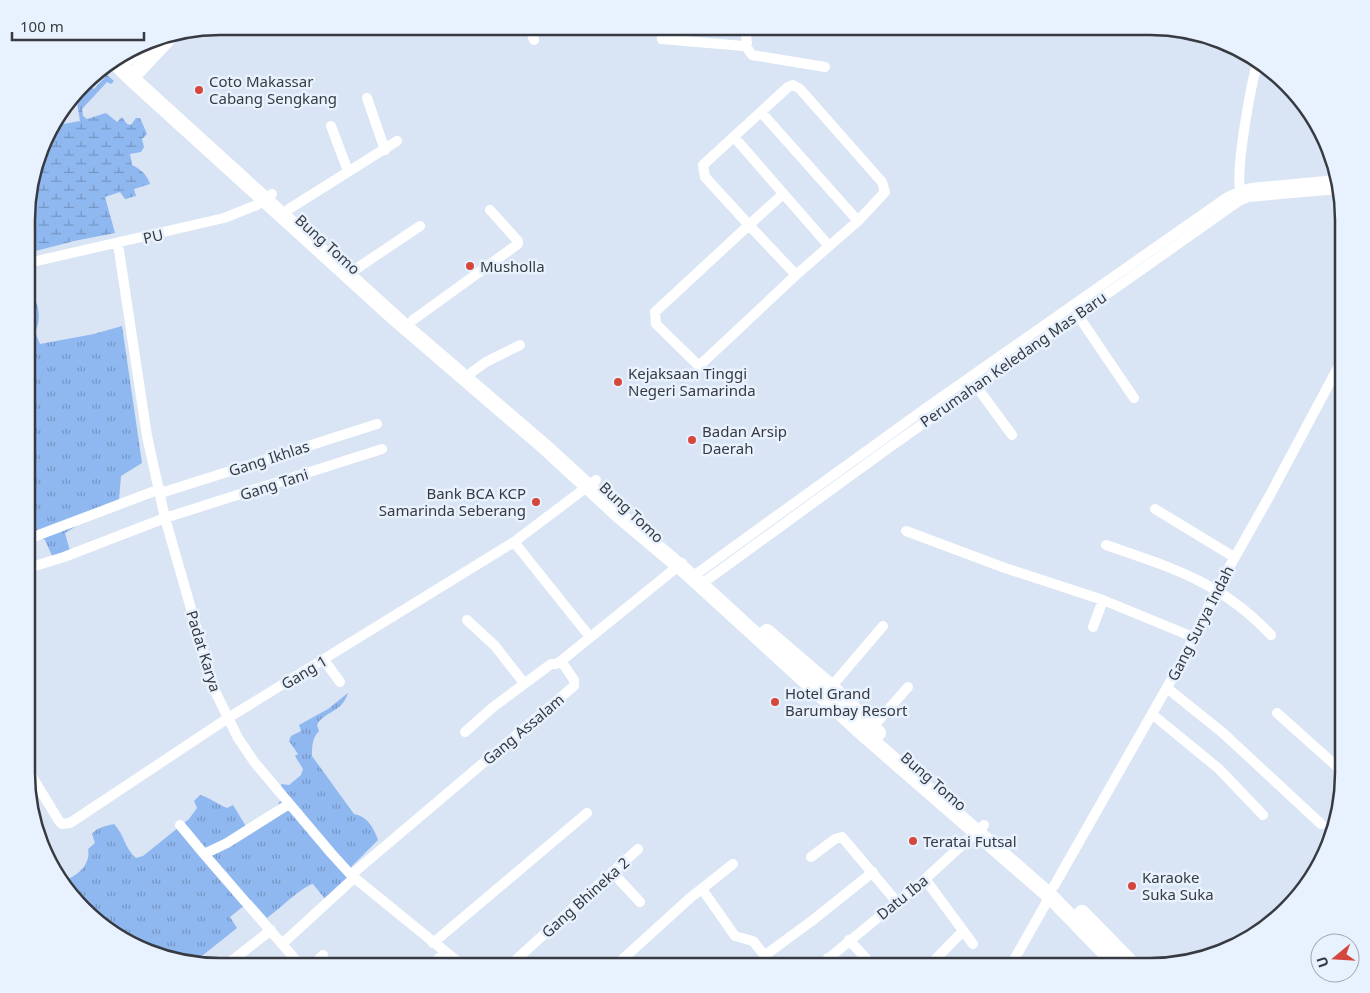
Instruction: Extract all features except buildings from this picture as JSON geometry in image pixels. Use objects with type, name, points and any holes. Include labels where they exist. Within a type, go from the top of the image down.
[{"type":"main road","name":"Bung Tomo","points":[[141,53],[127,70],[434,346],[592,483],[628,511],[682,563],[799,668],[872,728],[981,829],[1109,938],[1126,958]]},
{"type":"main road","name":"Bung Tomo","points":[[268,197],[289,209],[413,320],[434,346],[472,372],[592,483]]},
{"type":"main road","name":"Bung Tomo","points":[[835,697],[943,794]]},
{"type":"main road","name":"Bung Tomo","points":[[1052,891],[1111,958]]},
{"type":"street","points":[[532,35],[534,40]]},
{"type":"street","points":[[661,35],[662,39],[746,44]]},
{"type":"street","points":[[746,35],[746,44],[752,55],[825,68]]},
{"type":"street","points":[[1241,195],[1240,168],[1252,83],[1256,68]]},
{"type":"street","points":[[783,194],[749,225],[657,309],[654,316],[656,324],[698,366],[796,275],[858,222],[885,192],[884,186],[796,86],[788,87],[703,165],[702,169],[705,177],[749,225],[796,275]]},
{"type":"street","points":[[367,98],[385,150]]},
{"type":"street","points":[[761,112],[858,222]]},
{"type":"street","points":[[331,126],[348,172]]},
{"type":"street","points":[[734,136],[829,246]]},
{"type":"street","points":[[289,209],[397,142]]},
{"type":"street","points":[[699,578],[964,389],[1184,227],[1241,195],[1330,181]]},
{"type":"street","name":"Perumahan Keledang Mas Baru","points":[[964,389],[976,386],[1241,195],[1332,189]]},
{"type":"street","name":"PU","points":[[35,262],[118,244],[224,218],[257,205],[268,197]]},
{"type":"street","points":[[413,320],[518,244],[518,241],[490,210]]},
{"type":"street","points":[[356,269],[420,226]]},
{"type":"street","name":"Padat Karya","points":[[118,244],[147,436],[166,518],[214,688],[228,718],[238,738],[255,763],[352,876],[452,958]]},
{"type":"street","points":[[1078,314],[1134,398]]},
{"type":"street","points":[[472,372],[486,362],[520,345]]},
{"type":"street","name":"Gang Surya Indah","points":[[1015,958],[1167,688],[1194,637],[1216,589],[1335,377]]},
{"type":"street","points":[[976,386],[1012,435]]},
{"type":"street","name":"Gang Ikhlas","points":[[35,536],[160,491],[377,424]]},
{"type":"street","name":"Gang Tani","points":[[35,566],[64,557],[166,518],[382,449]]},
{"type":"street","name":"Gang 1","points":[[35,782],[59,821],[66,824],[228,718],[514,542],[592,483]]},
{"type":"street","points":[[1155,509],[1234,557]]},
{"type":"street","points":[[906,531],[1005,568],[1103,600],[1194,637]]},
{"type":"street","points":[[514,542],[590,637]]},
{"type":"street","points":[[1106,545],[1167,566],[1216,589],[1250,613],[1271,635]]},
{"type":"street","points":[[465,732],[524,683],[551,664],[561,661],[682,563]]},
{"type":"street","points":[[1093,627],[1103,600]]},
{"type":"street","points":[[467,620],[494,646],[524,683]]},
{"type":"street","points":[[835,697],[883,626]]},
{"type":"street","points":[[324,660],[340,682]]},
{"type":"street","name":"Gang Assalam","points":[[352,876],[574,686],[574,680],[561,661]]},
{"type":"street","points":[[872,728],[908,687]]},
{"type":"street","points":[[1167,688],[1223,734],[1321,824]]},
{"type":"street","points":[[1277,713],[1335,765]]},
{"type":"street","points":[[1152,714],[1219,769],[1263,815]]},
{"type":"street","points":[[204,854],[227,843],[289,804]]},
{"type":"street","points":[[433,943],[587,813]]},
{"type":"street","points":[[180,825],[294,958]]},
{"type":"street","name":"Datu Iba","points":[[828,958],[981,829]]},
{"type":"street","points":[[811,857],[835,839],[842,837],[896,901]]},
{"type":"street","name":"Gang Bhineka 2","points":[[518,958],[638,849]]},
{"type":"street","points":[[623,958],[732,864]]},
{"type":"street","points":[[612,872],[640,902]]},
{"type":"street","points":[[702,889],[735,936],[753,941],[764,956],[813,920],[872,872]]},
{"type":"street","points":[[282,944],[352,876]]},
{"type":"street","points":[[924,878],[973,944]]},
{"type":"street","points":[[235,958],[271,930]]},
{"type":"street","points":[[937,958],[963,932]]},
{"type":"street","points":[[849,940],[866,958]]},
{"type":"street","points":[[439,958],[445,953]]},
{"type":"street","points":[[320,958],[323,955]]},
{"type":"green space","points":[[107,75],[114,81],[111,84],[107,82],[82,109],[83,116],[87,119],[106,113],[117,122],[122,117],[127,124],[131,125],[136,118],[140,118],[147,134],[142,139],[144,147],[141,152],[130,154],[132,165],[143,172],[150,184],[134,189],[136,196],[125,199],[120,192],[105,197],[115,233],[35,251],[35,208],[41,172],[49,149],[62,124],[80,121],[77,102],[91,87],[94,89]]},
{"type":"green space","points":[[35,303],[39,317],[35,332]]},
{"type":"green space","points":[[122,326],[142,463],[121,476],[119,500],[65,533],[70,551],[53,558],[45,540],[39,537],[35,538],[35,332],[40,344],[94,334]]},
{"type":"green space","points":[[348,693],[342,704],[320,720],[317,725],[319,731],[312,746],[312,756],[354,814],[363,817],[369,823],[378,840],[351,867],[347,879],[325,899],[313,884],[309,885],[267,918],[251,900],[230,917],[237,928],[201,957],[172,952],[149,944],[127,933],[107,920],[89,904],[68,879],[79,872],[88,860],[88,849],[95,843],[92,834],[99,828],[114,824],[129,850],[136,858],[143,856],[189,819],[197,808],[194,801],[200,795],[227,808],[233,805],[247,828],[277,809],[279,802],[283,799],[281,784],[289,785],[301,775],[303,769],[295,756],[298,754],[289,741],[291,736],[301,731],[299,725],[328,709]]},
{"type":"place","name":"Coto Makassar Cabang Sengkang","points":[[199,90]]},
{"type":"place","name":"Musholla","points":[[470,266]]},
{"type":"place","name":"Kejaksaan Tinggi Negeri Samarinda","points":[[618,382]]},
{"type":"place","name":"Badan Arsip Daerah","points":[[692,440]]},
{"type":"place","name":"Bank BCA KCP Samarinda Seberang","points":[[536,502]]},
{"type":"place","name":"Hotel Grand Barumbay Resort","points":[[775,702]]},
{"type":"place","name":"Teratai Futsal","points":[[913,841]]},
{"type":"place","name":"Karaoke Suka Suka","points":[[1132,886]]}]
